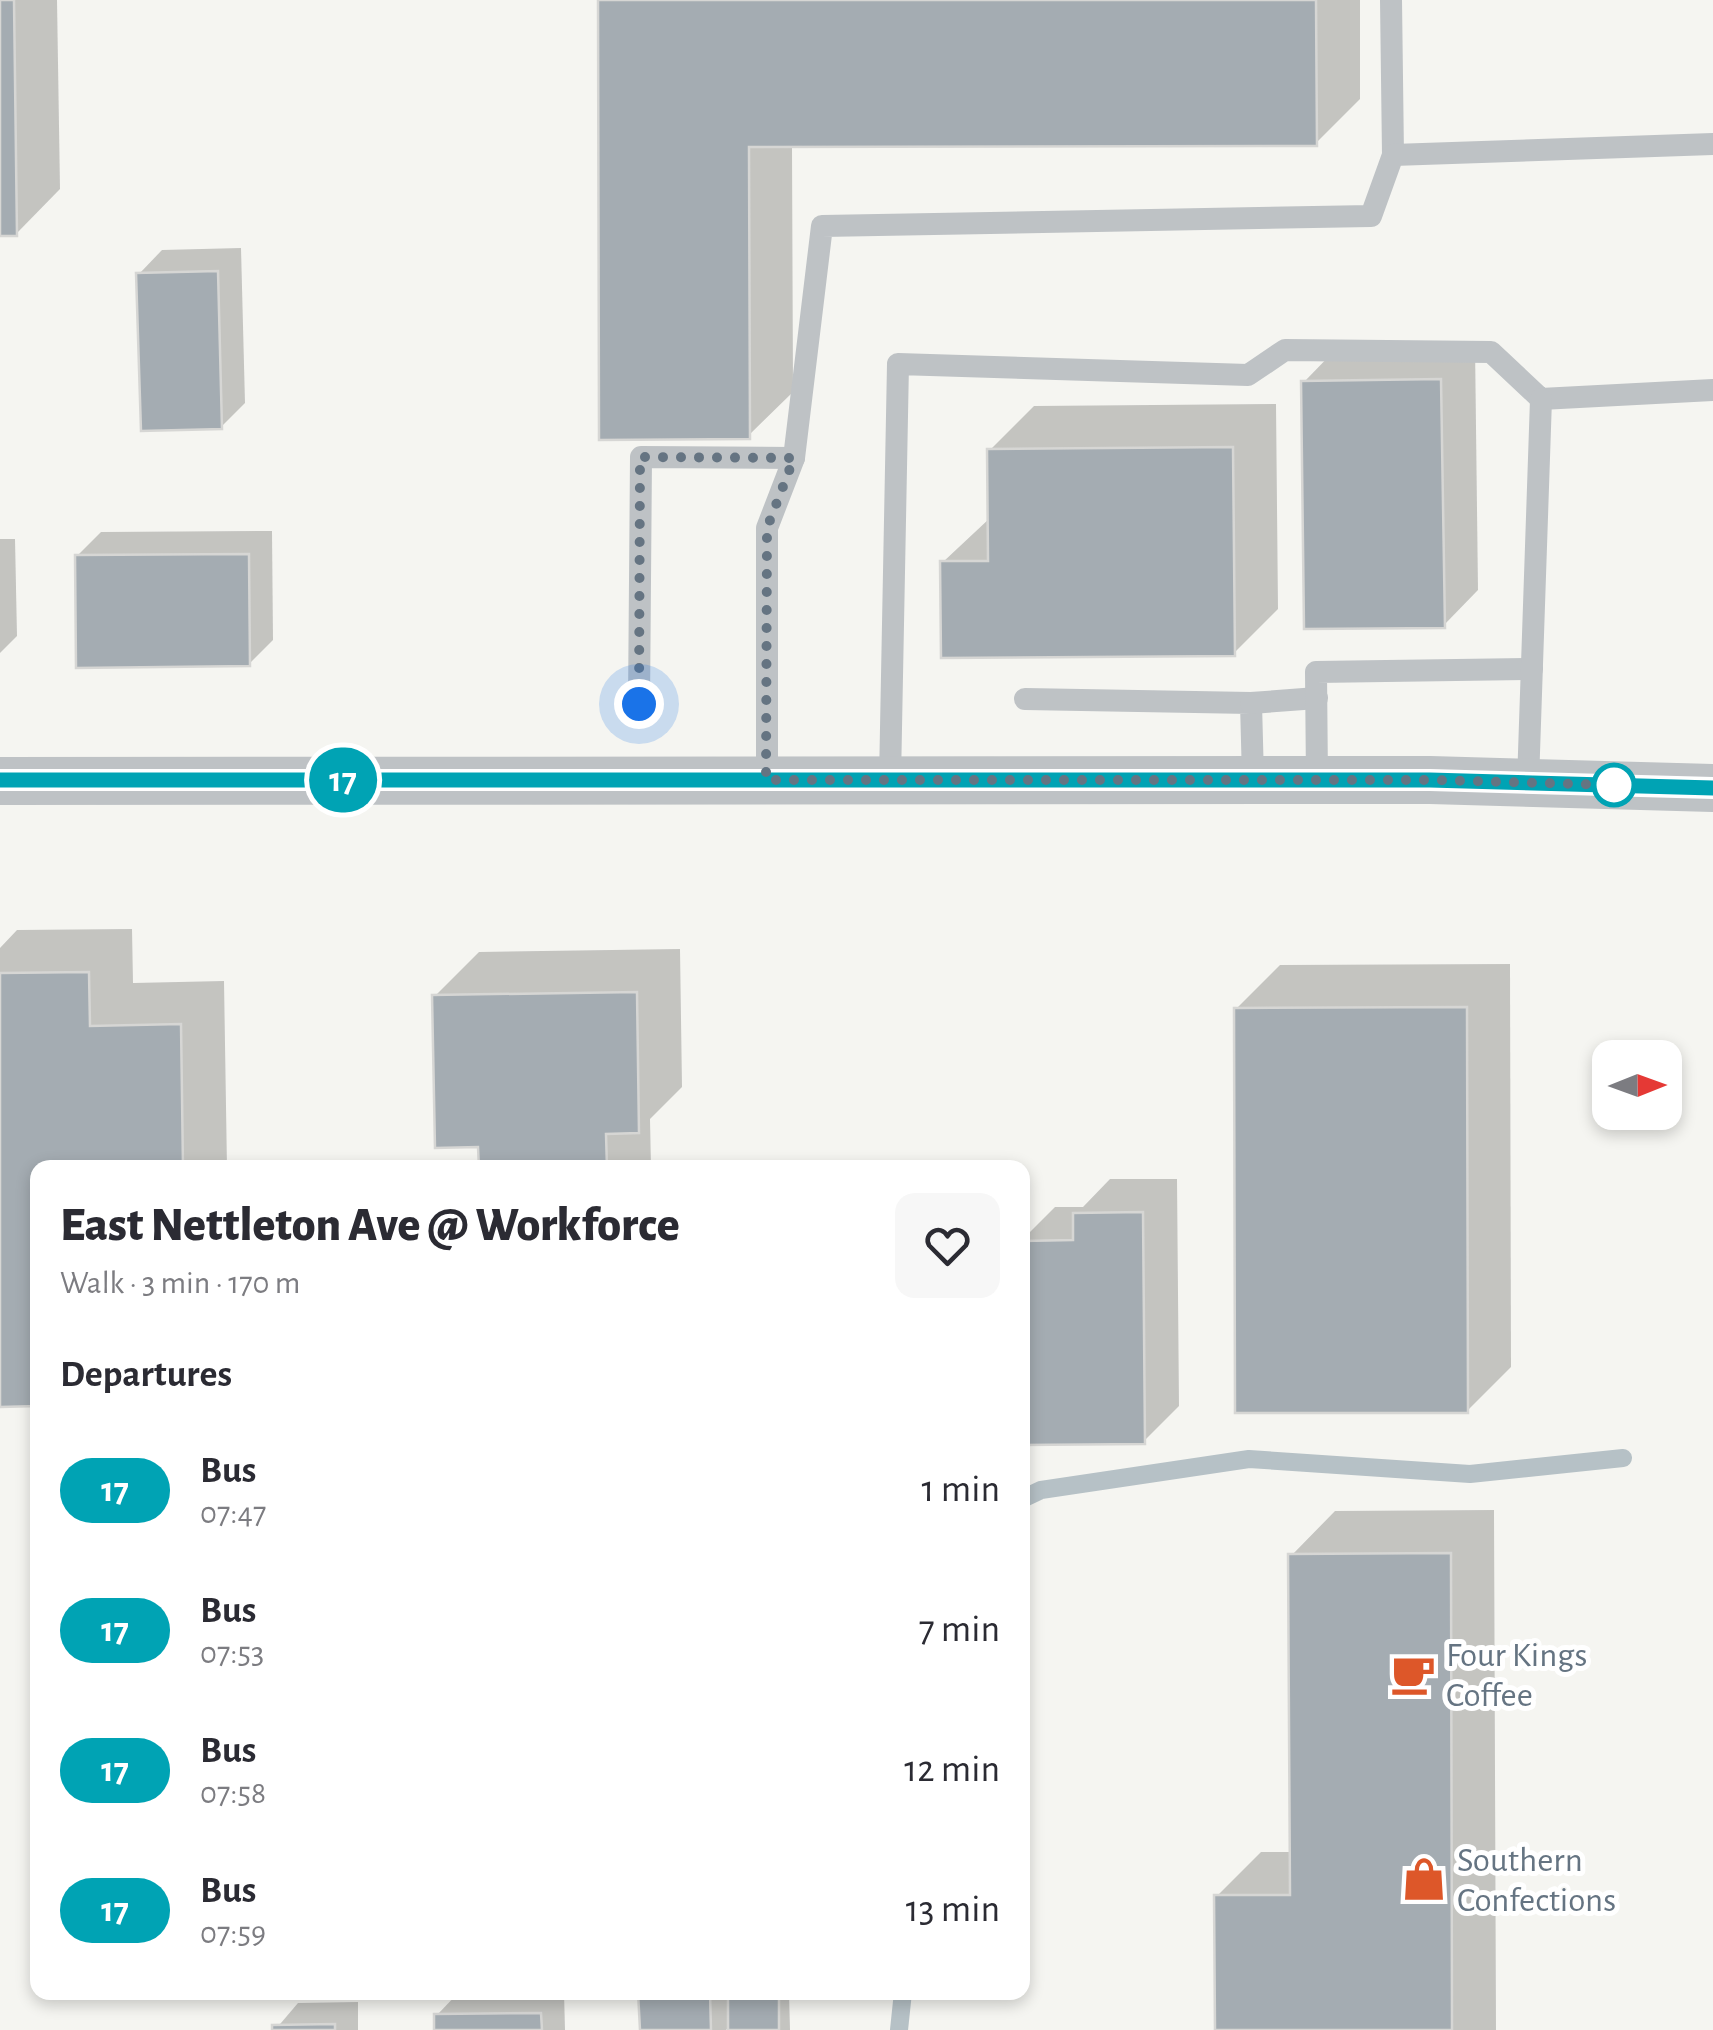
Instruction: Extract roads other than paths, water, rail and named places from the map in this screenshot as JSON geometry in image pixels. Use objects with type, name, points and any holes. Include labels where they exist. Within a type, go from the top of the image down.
[{"type":"street","points":[[0,780],[1317,780],[1713,788]]},
{"type":"lane","points":[[766,780],[767,528],[794,458],[822,226],[1371,216],[1393,155],[1390,0]]},
{"type":"lane","points":[[1393,155],[1713,144]]},
{"type":"lane","points":[[890,780],[898,364],[1248,374],[1286,350],[1491,352],[1541,399],[1713,390]]},
{"type":"lane","points":[[1528,782],[1541,399]]},
{"type":"lane","points":[[639,704],[640,457],[794,458]]},
{"type":"lane","points":[[1317,780],[1316,672],[1532,669]]},
{"type":"lane","points":[[1025,699],[1252,703],[1316,698]]},
{"type":"lane","points":[[1252,703],[1253,780]]},
{"type":"waterway","points":[[1030,1495],[1041,1490],[1249,1459],[1470,1474],[1623,1458]]},
{"type":"waterway","points":[[899,2030],[902,2000]]},
{"type":"place","name":"Four Kings Coffee","points":[[1413,1674]]},
{"type":"place","name":"Southern Confections","points":[[1424,1879]]}]
